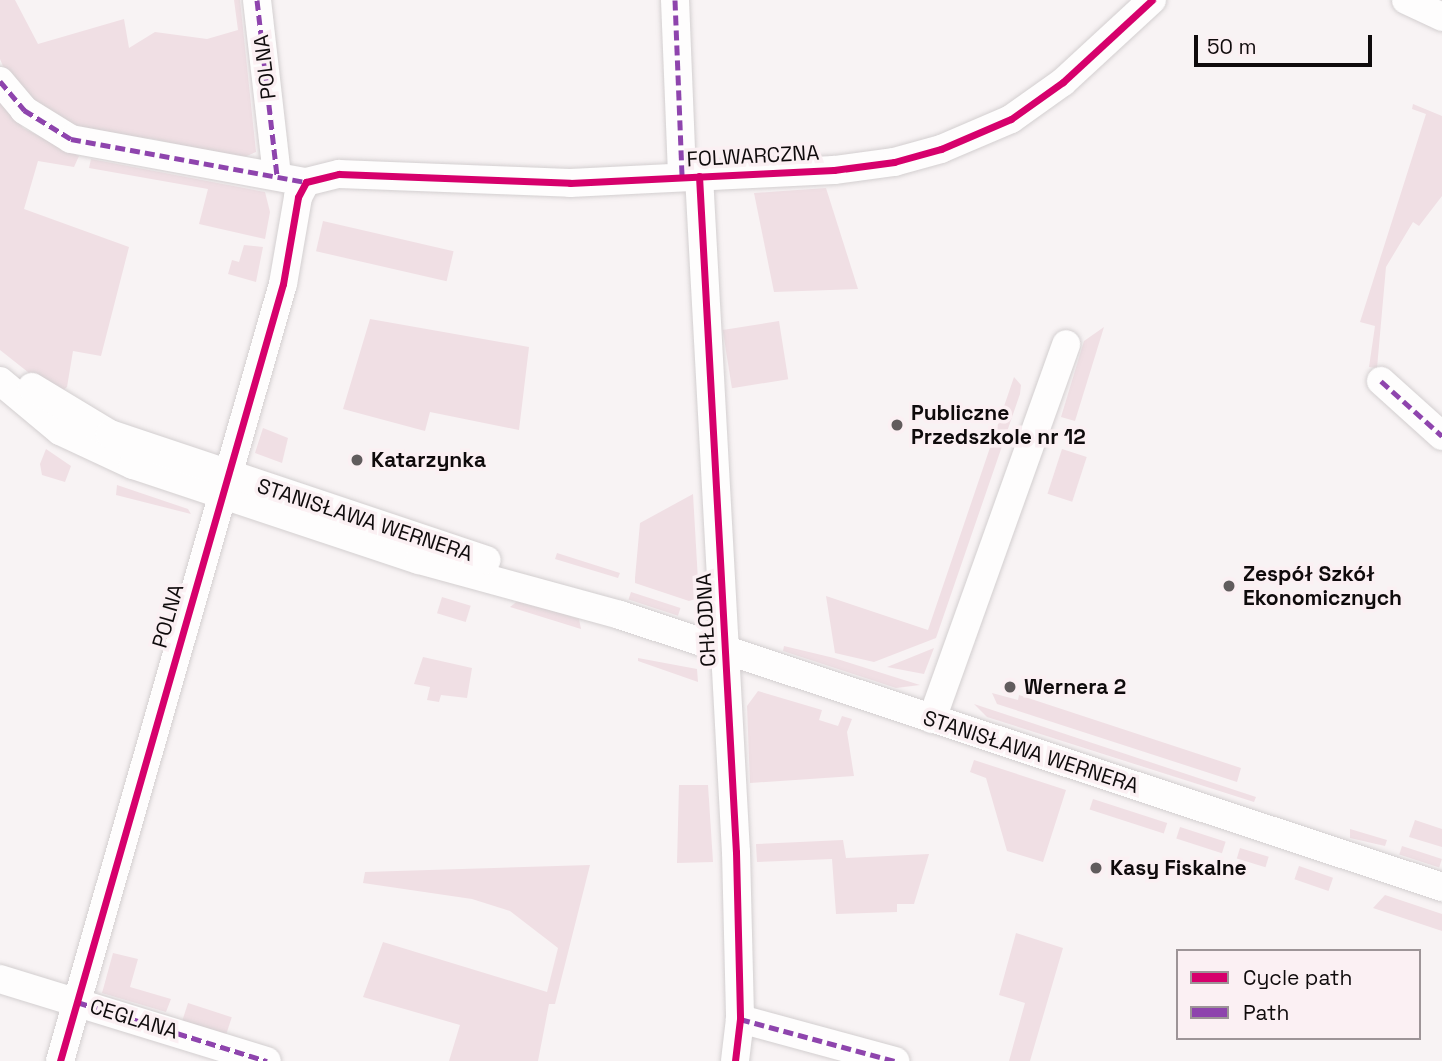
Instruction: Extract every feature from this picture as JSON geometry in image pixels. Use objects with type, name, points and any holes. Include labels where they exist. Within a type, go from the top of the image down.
[{"type":"street","name":"POLNA","points":[[257,0],[277,175]]},
{"type":"street","name":"CHŁODNA","points":[[675,0],[724,649],[740,1019],[735,1061]]},
{"type":"street","name":"FOLWARCZNA","points":[[306,182],[339,174],[503,184],[863,167],[951,145],[1040,100],[1152,0]]},
{"type":"street","points":[[1406,0],[1442,17]]},
{"type":"street","points":[[0,81],[24,110],[71,139],[306,182]]},
{"type":"street","name":"POLNA","points":[[60,1061],[283,284],[298,197],[306,182]]},
{"type":"street","points":[[932,719],[1066,344]]},
{"type":"street","name":"STANISŁAWA WERNERA","points":[[0,367],[110,434],[224,485]]},
{"type":"street","name":"STANISŁAWA WERNERA","points":[[0,381],[85,446],[531,575],[620,615],[1442,887]]},
{"type":"street","points":[[1381,381],[1442,436]]},
{"type":"street","name":"CEGLANA","points":[[0,979],[267,1061]]},
{"type":"street","points":[[740,1019],[895,1061]]},
{"type":"shaded area","points":[[0,0],[15,0],[38,44],[124,19],[129,48],[155,32],[207,39],[238,30],[234,0],[240,0],[256,152],[242,158],[148,138],[141,151],[56,125],[5,71],[0,59]]},
{"type":"shaded area","points":[[0,100],[23,128],[79,156],[74,167],[38,161],[24,209],[129,247],[101,356],[73,351],[67,387],[57,395],[0,350]]},
{"type":"shaded area","points":[[1413,104],[1442,116],[1442,196],[1419,226],[1413,222],[1386,267],[1377,368],[1369,367],[1375,326],[1360,322],[1426,114],[1412,109]]},
{"type":"shaded area","points":[[91,159],[265,192],[270,212],[265,239],[199,224],[208,189],[89,168]]},
{"type":"shaded area","points":[[826,188],[858,289],[774,292],[754,193]]},
{"type":"shaded area","points":[[323,221],[454,251],[447,281],[316,251]]},
{"type":"shaded area","points":[[244,245],[263,247],[256,282],[228,274],[232,260],[239,262]]},
{"type":"shaded area","points":[[370,319],[529,347],[519,430],[430,412],[425,431],[343,409]]},
{"type":"shaded area","points":[[779,321],[788,379],[732,388],[723,330]]},
{"type":"shaded area","points":[[1104,327],[1075,421],[1061,417],[1084,341]]},
{"type":"shaded area","points":[[1014,377],[1021,385],[1020,394],[936,638],[874,662],[835,653],[826,596],[928,630]]},
{"type":"shaded area","points":[[263,428],[288,438],[282,463],[255,453]]},
{"type":"shaded area","points":[[46,449],[71,466],[65,482],[42,475],[40,464]]},
{"type":"shaded area","points":[[1062,449],[1087,457],[1072,502],[1047,494]]},
{"type":"shaded area","points":[[117,485],[188,509],[191,514],[116,495]]},
{"type":"shaded area","points":[[693,494],[699,598],[689,601],[635,583],[635,578],[640,523]]},
{"type":"shaded area","points":[[557,553],[620,573],[618,578],[555,559]]},
{"type":"shaded area","points":[[631,592],[680,608],[678,616],[629,600]]},
{"type":"shaded area","points":[[442,597],[471,606],[466,622],[437,613]]},
{"type":"shaded area","points":[[519,600],[579,619],[581,629],[510,607]]},
{"type":"shaded area","points":[[784,646],[834,658],[920,685],[896,688],[783,651]]},
{"type":"shaded area","points":[[934,648],[924,674],[887,667]]},
{"type":"shaded area","points":[[423,657],[472,668],[467,698],[441,695],[439,702],[427,700],[430,687],[414,684]]},
{"type":"shaded area","points":[[638,658],[697,669],[698,682],[638,661]]},
{"type":"shaded area","points":[[758,691],[822,710],[819,720],[838,726],[842,716],[852,719],[847,732],[854,776],[750,783],[747,706]]},
{"type":"shaded area","points":[[992,693],[1018,700],[1019,695],[1241,768],[1237,782],[997,704]]},
{"type":"shaded area","points":[[974,704],[1256,797],[1254,802],[987,717]]},
{"type":"shaded area","points":[[974,760],[1066,790],[1043,862],[1007,851],[986,778],[970,772]]},
{"type":"shaded area","points":[[679,785],[708,785],[713,862],[677,863]]},
{"type":"shaded area","points":[[1093,799],[1167,823],[1164,834],[1090,809]]},
{"type":"shaded area","points":[[1415,820],[1442,829],[1442,847],[1409,837]]},
{"type":"shaded area","points":[[1180,827],[1226,842],[1222,853],[1176,838]]},
{"type":"shaded area","points":[[1350,829],[1387,840],[1385,846],[1350,838]]},
{"type":"shaded area","points":[[843,840],[846,858],[929,854],[914,904],[897,904],[897,912],[836,914],[832,859],[757,862],[756,844]]},
{"type":"shaded area","points":[[1402,846],[1442,859],[1439,868],[1399,855]]},
{"type":"shaded area","points":[[1240,848],[1269,857],[1265,867],[1237,859]]},
{"type":"shaded area","points":[[590,865],[555,1004],[549,1004],[538,1061],[449,1061],[460,1025],[363,997],[383,942],[547,992],[558,948],[510,911],[472,899],[363,883],[365,872]]},
{"type":"shaded area","points":[[1299,866],[1333,878],[1328,891],[1294,879]]},
{"type":"shaded area","points":[[1385,895],[1442,914],[1442,931],[1373,908]]},
{"type":"shaded area","points":[[1016,933],[1063,948],[1030,1061],[1009,1061],[1025,1003],[999,995]]},
{"type":"shaded area","points":[[113,953],[138,959],[130,987],[171,999],[166,1012],[102,993]]},
{"type":"shaded area","points":[[188,1003],[232,1017],[225,1037],[182,1023]]},
{"type":"marked path","points":[[257,0],[277,175]]},
{"type":"marked path","points":[[675,0],[682,177]]},
{"type":"marked path","points":[[0,81],[24,110],[71,139],[306,182]]},
{"type":"marked path","points":[[1381,381],[1442,436]]},
{"type":"marked path","points":[[77,1002],[267,1061]]},
{"type":"marked path","points":[[740,1019],[895,1061]]},
{"type":"cycle path","points":[[60,1061],[283,284],[298,197],[306,182],[339,174],[570,183],[834,170],[894,162],[941,149],[1011,119],[1063,82],[1152,0]]},
{"type":"cycle path","points":[[699,176],[736,852],[740,1019],[735,1061]]},
{"type":"place","name":"Publiczne Przedszkole nr 12","points":[[897,425]]},
{"type":"place","name":"Katarzynka","points":[[357,460]]},
{"type":"place","name":"Zespół Szkół Ekonomicznych","points":[[1229,586]]},
{"type":"place","name":"Wernera 2","points":[[1010,687]]},
{"type":"place","name":"Kasy Fiskalne","points":[[1096,868]]}]
